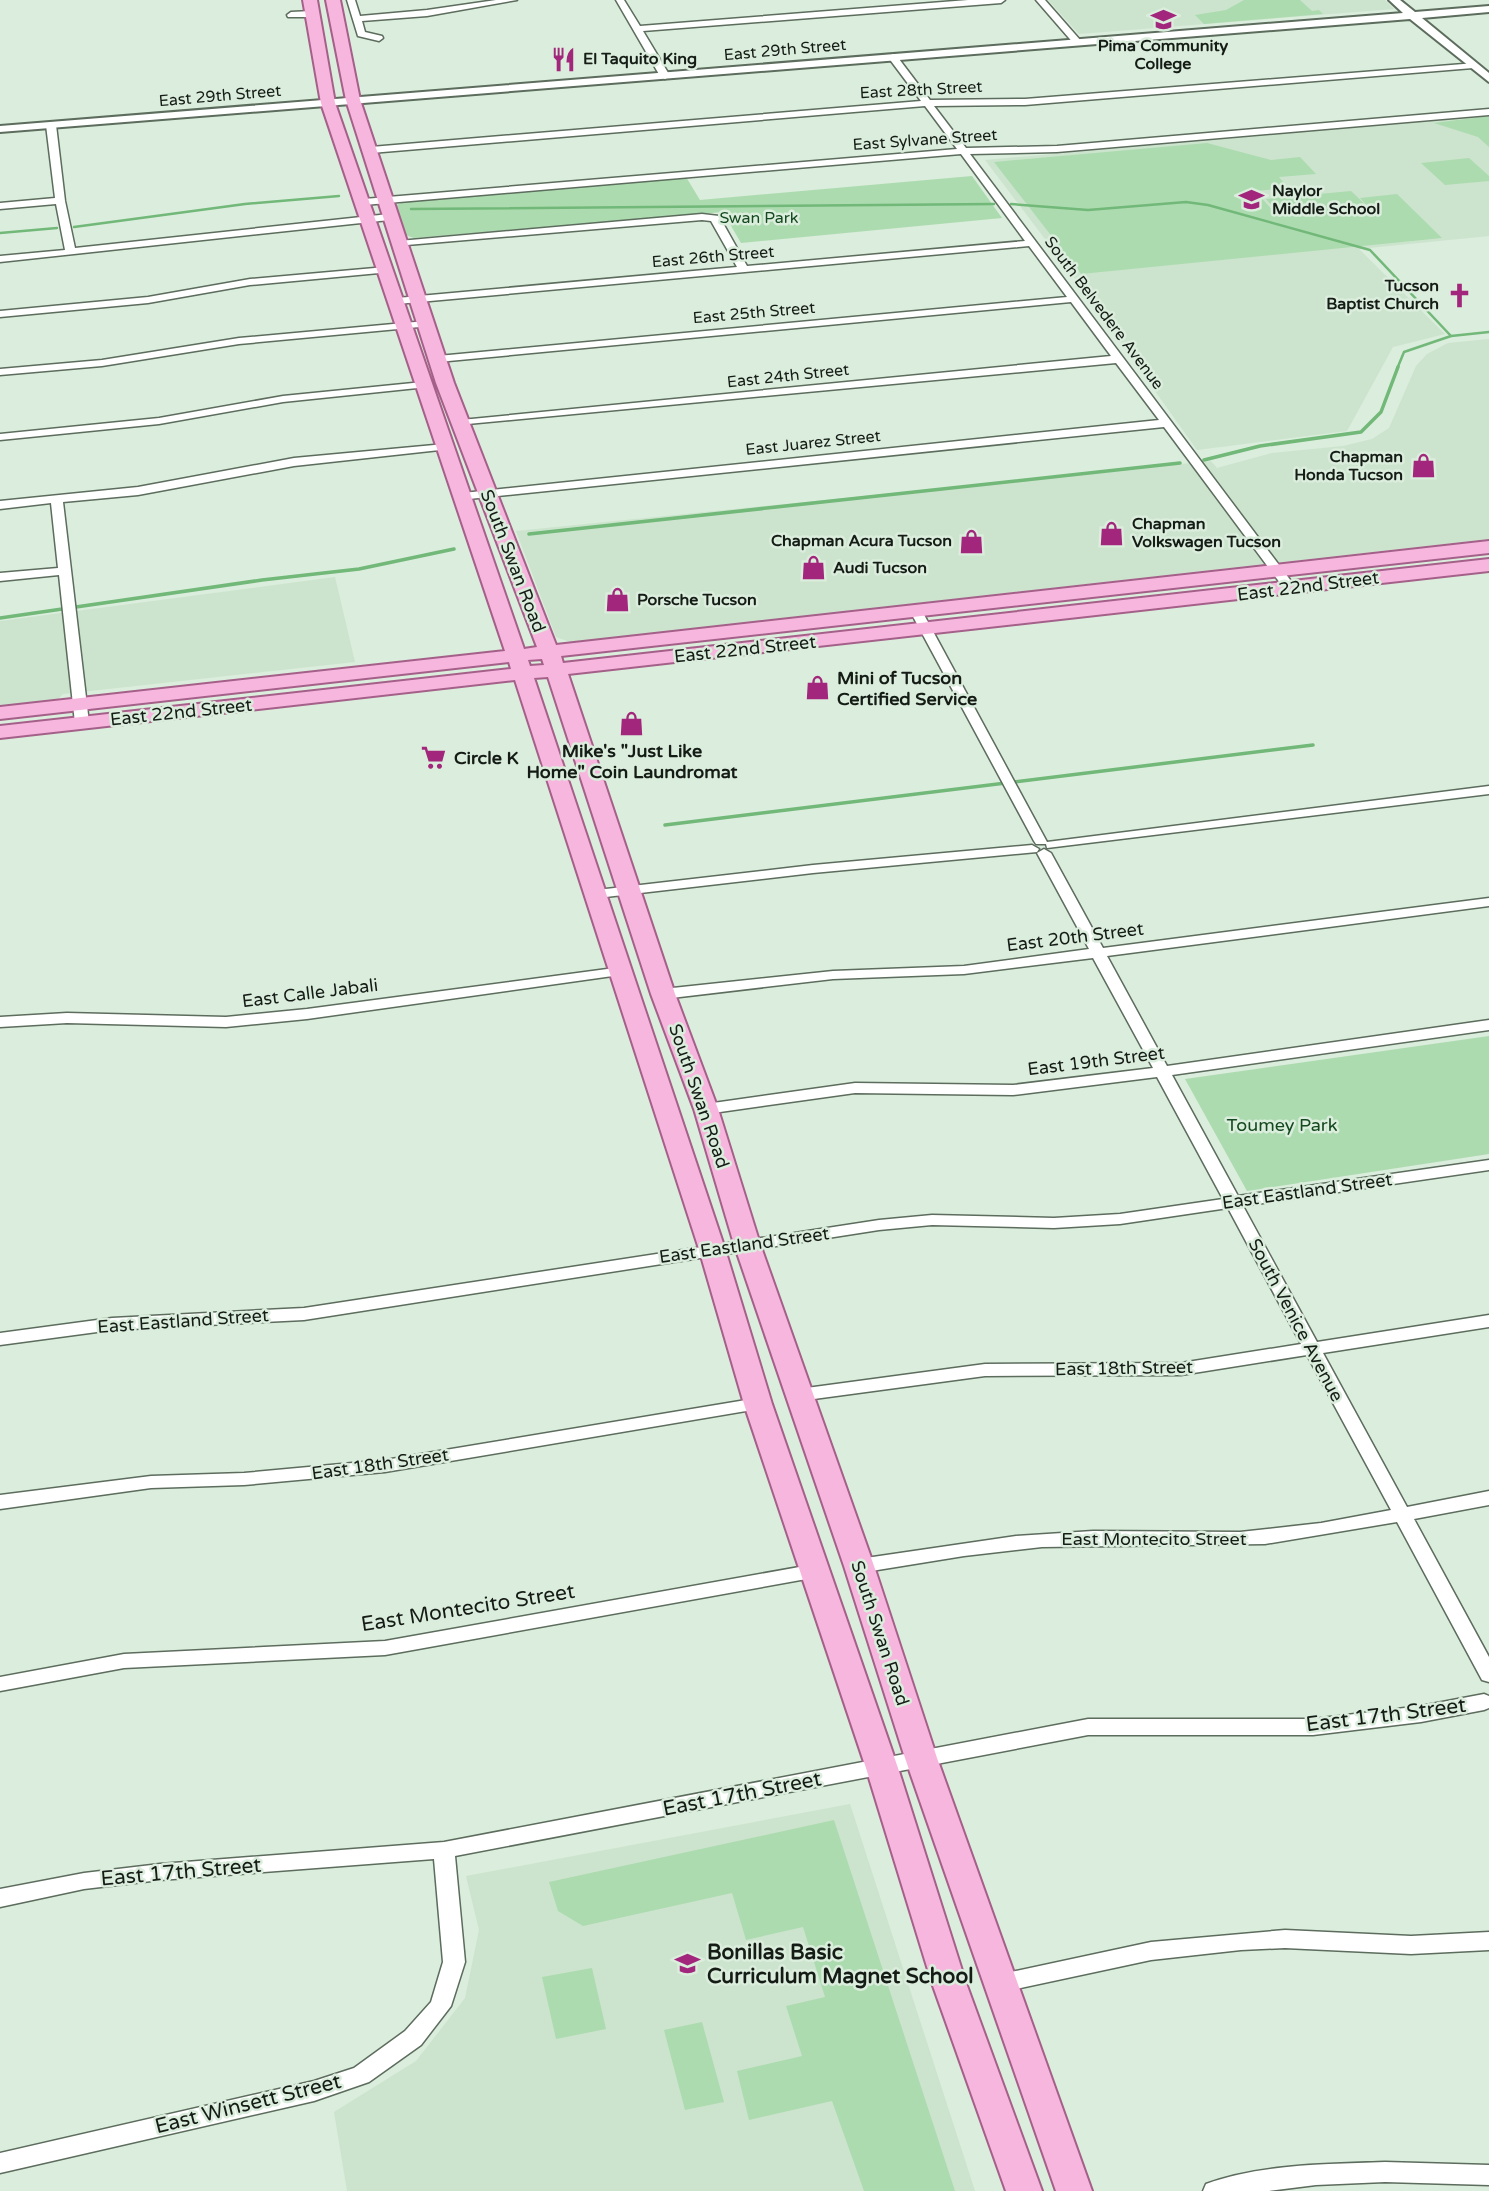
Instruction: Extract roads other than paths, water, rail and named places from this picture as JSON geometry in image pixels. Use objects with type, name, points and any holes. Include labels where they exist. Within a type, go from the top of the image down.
[{"type":"main road","name":"South Swan Road","points":[[333,0],[353,100],[371,150],[387,209],[461,423],[474,495],[521,664],[712,1249],[758,1404],[882,1768],[949,1983],[1024,2191]]},
{"type":"main road","name":"South Swan Road","points":[[311,7],[328,103],[364,202],[423,385],[445,447],[474,495],[552,661],[663,993],[706,1109],[747,1244],[859,1566],[921,1758],[1074,2191]]},
{"type":"main road","name":"East 22nd Street","points":[[0,713],[81,713],[921,620],[1277,571],[1489,547]]},
{"type":"main road","name":"East 22nd Street","points":[[921,620],[1290,589],[1489,565]]},
{"type":"main road","name":"East 22nd Street","points":[[0,732],[81,713]]},
{"type":"street","points":[[351,0],[361,34],[379,37]]},
{"type":"street","points":[[356,19],[427,13],[513,0]]},
{"type":"street","points":[[620,0],[665,76]]},
{"type":"street","points":[[636,29],[1001,0]]},
{"type":"street","points":[[1040,0],[1078,43]]},
{"type":"street","points":[[1394,0],[1489,79]]},
{"type":"street","points":[[291,15],[311,7]]},
{"type":"street","name":"East 29th Street","points":[[0,129],[1489,9]]},
{"type":"street","name":"South Belvedere Avenue","points":[[893,57],[1290,589]]},
{"type":"street","name":"East 28th Street","points":[[371,150],[927,103],[1025,102],[1473,65]]},
{"type":"street","name":"East Sylvane Street","points":[[364,202],[387,209],[963,151],[1057,149],[1489,112]]},
{"type":"street","points":[[51,125],[71,253]]},
{"type":"street","points":[[0,206],[61,201]]},
{"type":"street","points":[[0,259],[132,247],[233,231],[368,218],[387,209]]},
{"type":"street","points":[[399,244],[702,217],[715,218],[744,270]]},
{"type":"street","name":"East 26th Street","points":[[397,301],[1032,243]]},
{"type":"street","points":[[0,314],[148,300],[250,282],[386,270]]},
{"type":"street","name":"East 25th Street","points":[[438,359],[1074,299]]},
{"type":"street","points":[[0,372],[102,363],[239,341],[426,324]]},
{"type":"street","name":"East 24th Street","points":[[461,423],[1119,359]]},
{"type":"street","points":[[0,437],[159,421],[284,399],[423,385]]},
{"type":"street","name":"East Juarez Street","points":[[474,495],[1166,423]]},
{"type":"street","points":[[0,505],[186,484],[294,462],[445,447]]},
{"type":"street","points":[[57,500],[81,713]]},
{"type":"street","points":[[0,577],[64,571]]},
{"type":"street","name":"South Venice Avenue","points":[[921,620],[1399,1514],[1489,1675]]},
{"type":"street","points":[[597,894],[813,869],[1042,847],[1489,790]]},
{"type":"street","name":"East 20th Street","points":[[663,993],[833,975],[964,970],[1489,902]]},
{"type":"street","name":"East Calle Jabali","points":[[0,1022],[68,1018],[226,1022],[317,1013],[622,971]]},
{"type":"street","name":"East 19th Street","points":[[706,1109],[855,1088],[1013,1090],[1164,1072],[1489,1025]]},
{"type":"street","name":"East Eastland Street","points":[[0,1339],[112,1324],[304,1314],[712,1249],[932,1220],[1054,1223],[1120,1219],[1489,1165]]},
{"type":"street","name":"East 18th Street","points":[[799,1395],[985,1370],[1181,1369],[1489,1321]]},
{"type":"street","name":"East 18th Street","points":[[0,1502],[151,1482],[244,1479],[385,1465],[758,1404]]},
{"type":"street","name":"East Montecito Street","points":[[859,1566],[1025,1541],[1085,1538],[1202,1541],[1266,1537],[1489,1499]]},
{"type":"street","name":"East Montecito Street","points":[[0,1684],[124,1661],[385,1648],[816,1571]]},
{"type":"street","name":"East 17th Street","points":[[0,1898],[84,1881],[160,1872],[444,1850],[1088,1727],[1312,1727],[1421,1714],[1488,1699]]},
{"type":"street","name":"East Winsett Street","points":[[0,2163],[314,2091],[362,2075],[413,2038],[440,2006],[454,1962],[444,1850]]},
{"type":"street","points":[[1002,1983],[1151,1951],[1241,1941],[1285,1939],[1411,1945],[1489,1941]]},
{"type":"street","points":[[1214,2191],[1316,2174],[1425,2170],[1489,2175]]},
{"type":"waterway","points":[[74,227],[245,204],[339,196]]},
{"type":"waterway","points":[[1011,204],[1088,210],[1186,202],[1208,205],[1370,250],[1451,336]]},
{"type":"waterway","points":[[411,209],[994,204]]},
{"type":"waterway","points":[[0,233],[57,228]]},
{"type":"waterway","points":[[1451,336],[1489,332]]},
{"type":"waterway","points":[[1397,369],[1404,352],[1451,336]]},
{"type":"waterway","points":[[1204,460],[1260,446],[1361,432],[1381,412],[1398,367]]},
{"type":"waterway","points":[[529,534],[1180,463]]},
{"type":"waterway","points":[[0,618],[262,580],[359,569],[454,549]]},
{"type":"waterway","points":[[665,825],[1313,745]]},
{"type":"place","name":"Pima Community College","points":[[1163,20]]},
{"type":"place","name":"El Taquito King","points":[[563,59]]},
{"type":"place","name":"Naylor Middle School","points":[[1252,200]]},
{"type":"place","name":"Tucson Baptist Church","points":[[1459,295]]},
{"type":"place","name":"Chapman Honda Tucson","points":[[1423,466]]},
{"type":"place","name":"Chapman Volkswagen Tucson","points":[[1112,533]]},
{"type":"place","name":"Chapman Acura Tucson","points":[[972,541]]},
{"type":"place","name":"Audi Tucson","points":[[813,568]]},
{"type":"place","name":"Porsche Tucson","points":[[617,600]]},
{"type":"place","name":"Mini of Tucson Certified Service","points":[[817,688]]},
{"type":"place","name":"Mike's \"Just Like Home\" Coin Laundromat","points":[[632,724]]},
{"type":"place","name":"Circle K","points":[[434,758]]},
{"type":"place","name":"Bonillas Basic Curriculum Magnet School","points":[[687,1964]]},
{"type":"park label","name":"Swan Park","points":[[759,218]]},
{"type":"park label","name":"Toumey Park","points":[[1282,1125]]}]
